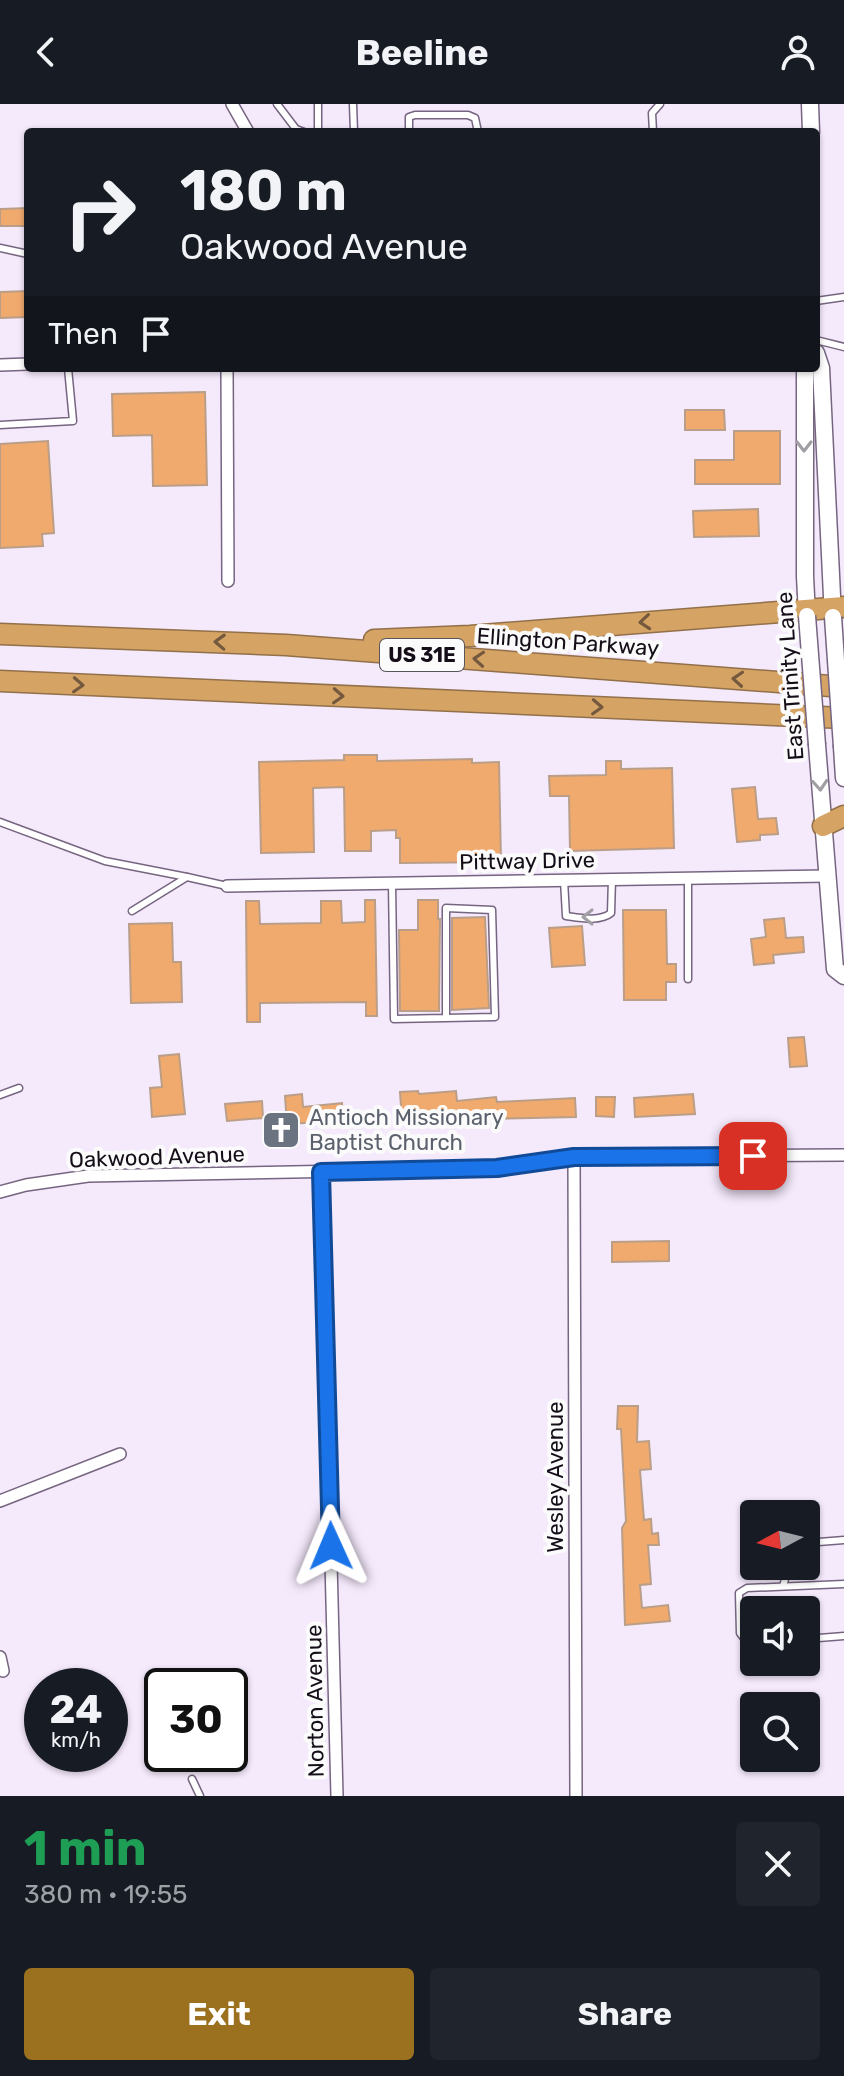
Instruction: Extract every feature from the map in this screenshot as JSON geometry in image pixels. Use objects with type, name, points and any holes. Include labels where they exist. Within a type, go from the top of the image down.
[{"type":"highway","points":[[286,645],[470,636],[836,610]]},
{"type":"highway","name":"Ellington Parkway","points":[[0,634],[286,645],[844,687]]},
{"type":"highway","name":"US 31E","points":[[0,681],[844,718]]},
{"type":"highway","points":[[823,826],[844,816]]},
{"type":"highway","points":[[823,826],[844,832]]},
{"type":"main road","points":[[810,104],[811,128]]},
{"type":"main road","points":[[820,365],[835,544],[844,778]]},
{"type":"main road","name":"East Trinity Lane","points":[[805,372],[807,613],[835,969],[844,976]]},
{"type":"street","points":[[232,104],[246,128]]},
{"type":"street","points":[[0,365],[24,364]]},
{"type":"street","points":[[227,372],[228,581]]},
{"type":"street","name":"Pittway Drive","points":[[227,886],[827,876]]},
{"type":"street","name":"Oakwood Avenue","points":[[0,1192],[88,1176],[497,1168],[574,1157],[844,1155]]},
{"type":"street","name":"Wesley Avenue","points":[[574,1157],[576,1796]]},
{"type":"street","name":"Norton Avenue","points":[[321,1172],[337,1796]]},
{"type":"street","points":[[0,1501],[120,1454]]},
{"type":"street","points":[[0,1657],[3,1671]]},
{"type":"lane","points":[[277,104],[295,128]]},
{"type":"lane","points":[[318,104],[318,128]]},
{"type":"lane","points":[[353,104],[354,128]]},
{"type":"lane","points":[[653,128],[652,113],[660,104]]},
{"type":"lane","points":[[409,128],[409,117],[415,115],[468,115],[475,118],[477,128]]},
{"type":"lane","points":[[0,248],[24,253]]},
{"type":"lane","points":[[820,300],[844,297]]},
{"type":"lane","points":[[820,341],[844,347]]},
{"type":"lane","points":[[0,425],[73,421],[68,372]]},
{"type":"lane","points":[[1,825],[105,861],[227,886]]},
{"type":"lane","points":[[132,911],[187,877]]},
{"type":"lane","points":[[688,878],[688,979]]},
{"type":"lane","points":[[564,880],[566,916],[587,918],[606,917],[611,913],[612,879]]},
{"type":"lane","points":[[392,883],[394,1019],[446,1018],[495,1017],[492,910],[446,908],[446,1018]]},
{"type":"lane","points":[[0,1095],[19,1088]]},
{"type":"lane","points":[[820,1542],[844,1540]]},
{"type":"lane","points":[[783,1586],[785,1580]]},
{"type":"lane","points":[[740,1633],[739,1593],[747,1588],[844,1584]]},
{"type":"lane","points":[[820,1638],[844,1636]]},
{"type":"lane","points":[[192,1779],[200,1796]]},
{"type":"building","points":[[24,208],[24,226],[0,226],[0,209]]},
{"type":"building","points":[[24,291],[24,317],[0,318],[0,292]]},
{"type":"building","points":[[205,392],[207,485],[153,486],[152,435],[113,436],[112,394]]},
{"type":"building","points":[[685,410],[724,410],[725,430],[685,430]]},
{"type":"building","points":[[734,431],[780,431],[780,484],[695,484],[695,460],[734,460]]},
{"type":"building","points":[[48,441],[54,533],[42,534],[43,546],[0,548],[0,444]]},
{"type":"building","points":[[758,509],[759,536],[694,537],[693,511]]},
{"type":"building","points":[[344,755],[377,755],[377,761],[472,759],[472,763],[499,762],[501,862],[400,863],[400,838],[396,838],[396,830],[371,831],[371,851],[345,851],[344,787],[313,788],[314,852],[261,853],[259,762],[344,760]]},
{"type":"building","points":[[606,761],[621,761],[621,769],[672,768],[674,848],[570,851],[569,796],[550,796],[549,776],[606,775]]},
{"type":"building","points":[[755,787],[758,819],[776,818],[778,834],[760,835],[760,840],[737,842],[732,789]]},
{"type":"building","points":[[365,900],[375,900],[377,1016],[366,1016],[366,1002],[260,1003],[260,1022],[247,1022],[246,901],[259,901],[260,924],[321,923],[321,901],[341,901],[342,923],[365,922]]},
{"type":"building","points":[[418,900],[438,900],[439,1011],[400,1011],[399,930],[418,930]]},
{"type":"building","points":[[623,910],[666,910],[667,964],[676,964],[676,982],[666,982],[666,1000],[624,1000]]},
{"type":"building","points":[[485,917],[489,1008],[452,1010],[452,918]]},
{"type":"building","points":[[784,918],[786,938],[803,937],[804,952],[773,955],[774,963],[754,965],[751,939],[766,937],[764,920]]},
{"type":"building","points":[[172,923],[173,962],[181,962],[182,1002],[131,1003],[129,924]]},
{"type":"building","points":[[582,926],[585,965],[552,967],[549,928]]},
{"type":"building","points":[[804,1037],[807,1066],[790,1067],[788,1038]]},
{"type":"building","points":[[179,1054],[185,1114],[152,1117],[150,1088],[162,1087],[159,1056]]},
{"type":"building","points":[[418,1091],[419,1094],[456,1091],[457,1101],[496,1097],[497,1102],[575,1098],[576,1117],[441,1120],[441,1117],[402,1121],[400,1092]]},
{"type":"building","points":[[302,1094],[303,1107],[342,1103],[343,1121],[287,1124],[285,1096]]},
{"type":"building","points":[[693,1094],[695,1114],[635,1117],[634,1098]]},
{"type":"building","points":[[596,1097],[615,1097],[614,1117],[596,1116]]},
{"type":"building","points":[[262,1101],[263,1118],[227,1121],[225,1104]]},
{"type":"building","points":[[669,1241],[669,1261],[612,1262],[612,1242]]},
{"type":"building","points":[[618,1406],[638,1406],[637,1442],[649,1441],[651,1469],[640,1470],[644,1520],[651,1519],[652,1534],[658,1533],[659,1545],[648,1545],[651,1584],[640,1585],[642,1608],[668,1605],[670,1621],[625,1625],[622,1528],[626,1521],[621,1429],[617,1429]]},
{"type":"place","name":"Antioch Missionary Baptist Church","points":[[281,1130]]},
{"type":"route","points":[[331,1546],[321,1172],[497,1168],[574,1157],[753,1156]]}]
